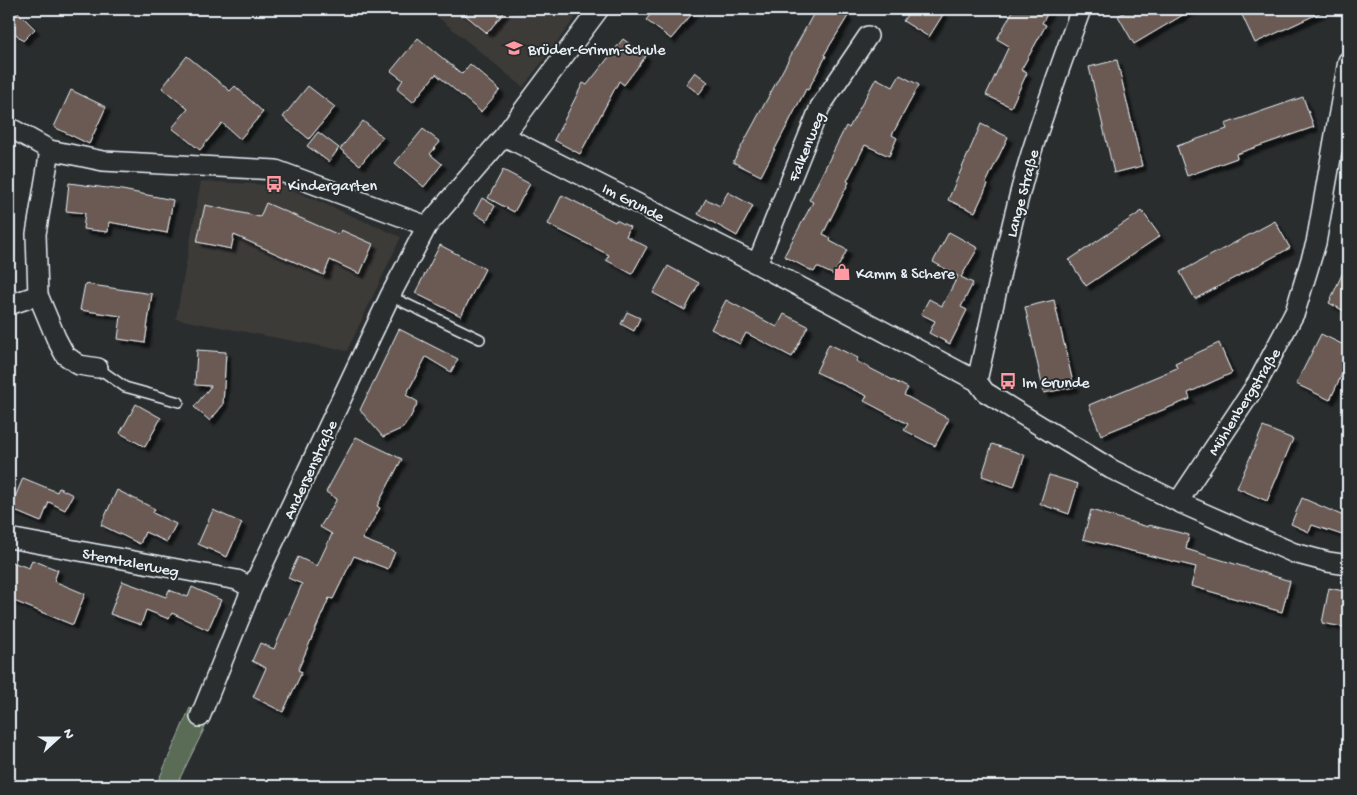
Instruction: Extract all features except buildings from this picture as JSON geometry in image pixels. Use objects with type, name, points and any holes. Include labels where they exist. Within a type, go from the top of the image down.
[{"type":"street","name":"Andersenstraße","points":[[200,717],[252,588],[390,296],[426,226],[504,136],[599,9]]},
{"type":"street","name":"Lange Straße","points":[[977,381],[1006,249],[1027,168],[1048,100],[1081,9]]},
{"type":"street","name":"Falkenweg","points":[[757,264],[820,107],[868,36]]},
{"type":"street","name":"Mühlenbergstraße","points":[[1178,502],[1258,382],[1295,312],[1316,243],[1348,61]]},
{"type":"street","points":[[9,127],[50,150],[103,161],[276,170],[426,226]]},
{"type":"street","name":"Im Grunde","points":[[504,136],[757,264],[977,381],[985,392],[1111,469],[1178,502],[1294,553],[1348,565]]},
{"type":"street","points":[[50,150],[36,234],[38,295],[56,338],[66,355],[79,365],[98,368]]},
{"type":"street","points":[[9,305],[38,295]]},
{"type":"street","name":"Sterntalerweg","points":[[9,538],[237,580],[252,588]]},
{"type":"lane","points":[[390,296],[480,339]]},
{"type":"lane","points":[[98,368],[125,387],[179,402]]},
{"type":"shaded area","name":"Brüder-Grimm-Schule","points":[[428,9],[582,9],[523,87]]},
{"type":"shaded area","points":[[201,181],[283,186],[401,237],[347,351],[176,319]]},
{"type":"green space","points":[[190,708],[209,719],[176,786],[156,786]]},
{"type":"place","name":"Brüder-Grimm-Schule","points":[[514,48]]},
{"type":"place","name":"Kindergarten","points":[[274,184]]},
{"type":"place","name":"Kamm & Schere","points":[[842,272]]},
{"type":"place","name":"Im Grunde","points":[[1008,381]]}]
